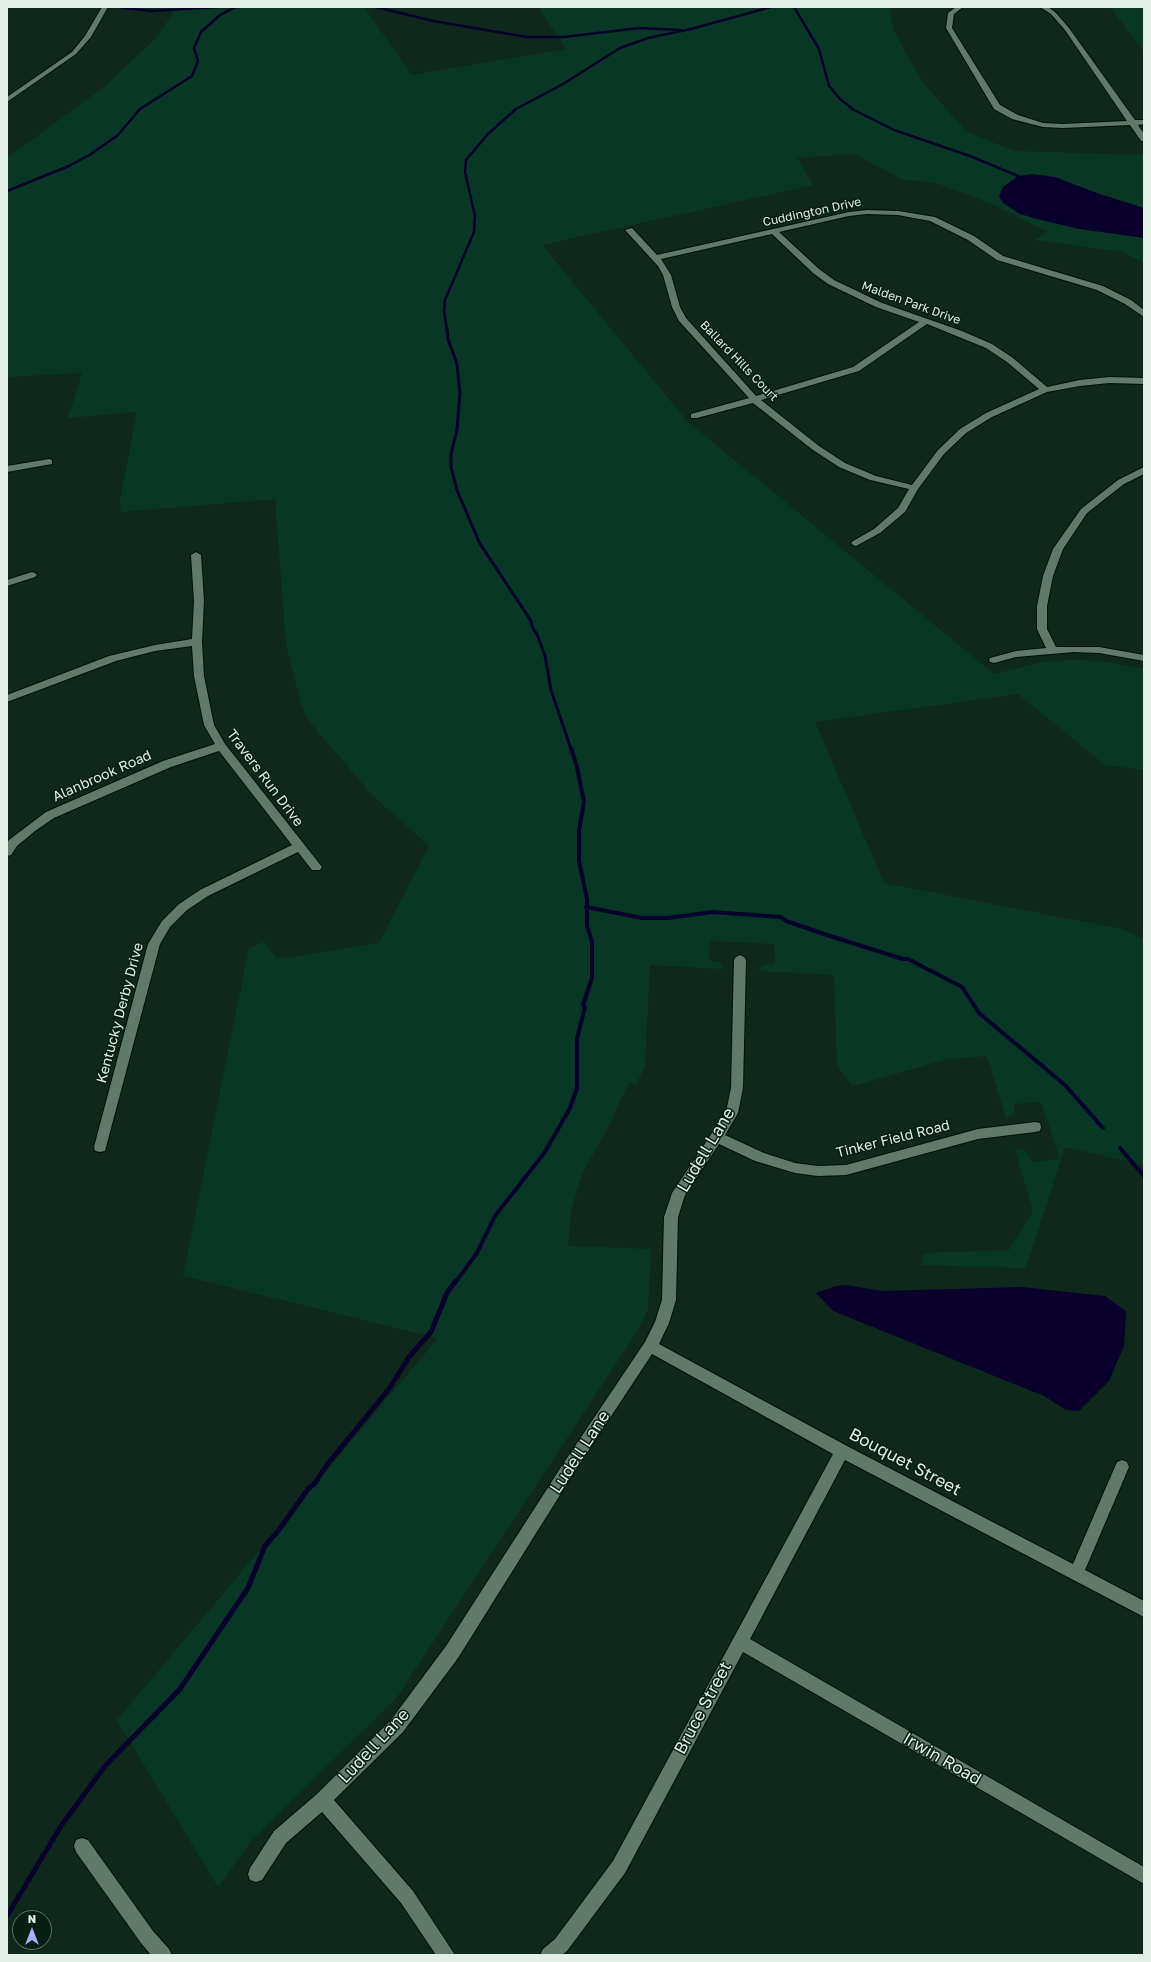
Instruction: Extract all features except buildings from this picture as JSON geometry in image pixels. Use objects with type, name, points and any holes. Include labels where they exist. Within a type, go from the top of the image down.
[{"type":"street","points":[[7,100],[74,53],[88,37],[105,7]]},
{"type":"street","points":[[960,7],[951,14],[949,28],[997,107],[1015,117],[1043,125],[1063,126],[1144,122]]},
{"type":"street","points":[[1043,7],[1053,13],[1067,29],[1144,139]]},
{"type":"street","name":"Cuddington Drive","points":[[657,258],[849,214],[882,212],[912,215],[932,219],[960,231],[1000,258],[1013,263],[1088,283],[1100,288],[1128,302],[1144,314]]},
{"type":"street","name":"Ballard Hills Court","points":[[629,230],[657,258],[667,275],[676,307],[682,319],[755,400],[816,448],[842,466],[873,478],[914,488]]},
{"type":"street","name":"Malden Park Drive","points":[[774,232],[816,271],[831,282],[851,293],[879,305],[926,321],[989,346],[1010,360],[1045,390]]},
{"type":"street","points":[[694,416],[755,400],[856,369],[926,321]]},
{"type":"street","points":[[856,543],[877,531],[902,510],[914,488],[941,452],[963,431],[989,415],[1045,390],[1080,383],[1109,380],[1144,381]]},
{"type":"street","points":[[7,469],[49,462]]},
{"type":"street","points":[[1052,650],[1042,629],[1042,606],[1048,576],[1058,549],[1084,511],[1121,482],[1144,470]]},
{"type":"street","name":"Travers Run Drive","points":[[196,555],[199,601],[197,642],[199,676],[209,724],[221,746],[316,867]]},
{"type":"street","points":[[7,583],[32,575]]},
{"type":"street","points":[[7,700],[113,658],[155,648],[197,642]]},
{"type":"street","points":[[994,660],[1016,654],[1052,650],[1099,650],[1144,658]]},
{"type":"street","name":"Alanbrook Road","points":[[9,846],[50,815],[167,764],[221,746]]},
{"type":"street","name":"Kentucky Derby Drive","points":[[100,1147],[154,944],[166,924],[184,907],[204,893],[238,875],[300,846]]},
{"type":"street","name":"Ludell Lane","points":[[256,1874],[280,1837],[323,1800],[397,1726],[452,1652],[570,1466],[650,1346],[662,1323],[669,1300],[670,1217],[679,1193],[732,1113],[738,1088],[740,960]]},
{"type":"street","name":"Tinker Field Road","points":[[716,1137],[760,1157],[795,1168],[825,1171],[846,1170],[978,1134],[1035,1126]]},
{"type":"street","name":"Bouquet Street","points":[[650,1346],[842,1450],[1144,1609]]},
{"type":"street","name":"Bruce Street","points":[[549,1955],[561,1945],[619,1867],[842,1450]]},
{"type":"street","points":[[1076,1574],[1122,1467]]},
{"type":"street","name":"Irwin Road","points":[[739,1641],[1144,1876]]},
{"type":"street","points":[[323,1800],[407,1897],[446,1955]]},
{"type":"street","points":[[82,1846],[147,1937],[163,1955]]},
{"type":"green space","points":[[177,7],[218,7],[226,11],[253,7],[364,7],[412,75],[566,49],[538,7],[889,7],[893,29],[922,82],[967,132],[1014,151],[1144,155],[1144,263],[1123,252],[1035,240],[1048,232],[992,204],[936,183],[901,179],[855,154],[797,158],[813,185],[542,245],[687,421],[994,674],[1042,662],[1070,660],[1100,661],[1144,669],[1144,770],[1105,765],[1018,694],[815,722],[884,883],[1122,929],[1144,939],[1144,1165],[1065,1147],[1026,1268],[921,1265],[924,1253],[1009,1250],[1033,1211],[1015,1149],[1026,1151],[1032,1162],[1060,1159],[1041,1102],[1014,1104],[1014,1114],[1006,1118],[987,1056],[948,1059],[853,1086],[837,1066],[834,975],[759,971],[762,966],[775,964],[774,944],[710,941],[709,960],[721,963],[724,969],[650,965],[645,1066],[636,1084],[629,1082],[604,1136],[583,1171],[571,1210],[568,1246],[651,1249],[648,1309],[640,1327],[397,1697],[252,1840],[218,1887],[117,1720],[438,1338],[183,1276],[249,948],[264,942],[277,959],[379,943],[429,846],[372,795],[308,720],[302,707],[286,644],[275,499],[121,512],[120,500],[137,412],[68,418],[82,373],[7,377],[7,158],[104,87],[156,38]]},
{"type":"green space","points":[[1110,7],[1144,7],[1144,51]]},
{"type":"shaded area","points":[[1032,174],[1055,177],[1097,193],[1144,208],[1144,238],[1079,229],[1037,219],[1020,214],[1003,203],[999,196],[1003,187],[1018,176]]},
{"type":"shaded area","points":[[846,1285],[882,1291],[1022,1287],[1105,1296],[1126,1311],[1124,1346],[1109,1381],[1079,1411],[1066,1410],[1044,1396],[833,1311],[816,1293],[836,1286]]},
{"type":"waterway","points":[[122,8],[152,11],[220,7]]},
{"type":"waterway","points":[[7,191],[69,166],[91,154],[118,135],[140,109],[192,76],[198,61],[194,48],[201,32],[220,15],[236,7]]},
{"type":"waterway","points":[[376,7],[433,21],[527,37],[564,37],[639,28],[681,30]]},
{"type":"waterway","points":[[447,330],[444,311],[445,300],[474,232],[475,216],[465,172],[466,160],[488,134],[516,109],[563,84],[620,48],[648,38],[691,29],[771,7]]},
{"type":"waterway","points":[[794,7],[819,49],[829,86],[840,99],[854,110],[894,130],[970,156],[1018,176]]},
{"type":"waterway","points":[[447,329],[448,339],[457,364],[460,393],[457,430],[451,454],[451,467],[457,490],[479,542],[531,621],[533,629],[537,634],[545,656],[551,690],[571,749]]},
{"type":"waterway","points":[[571,748],[577,767],[584,802],[579,831],[579,861],[587,899],[587,907]]},
{"type":"waterway","points":[[455,1283],[477,1253],[495,1216],[545,1152],[570,1108],[577,1088],[577,1039],[585,1007],[583,1005],[592,978],[592,941],[587,926],[587,907]]},
{"type":"waterway","points":[[587,907],[642,918],[668,918],[713,912],[781,917],[786,921],[827,935],[903,959],[908,959],[962,987],[979,1013],[1065,1085],[1103,1128]]},
{"type":"waterway","points":[[1120,1148],[1144,1176]]},
{"type":"waterway","points":[[7,1916],[61,1826],[105,1766],[180,1689],[248,1588],[265,1546],[279,1530],[308,1489],[315,1483],[326,1466],[389,1389],[409,1357],[431,1332],[447,1293],[455,1282]]}]
